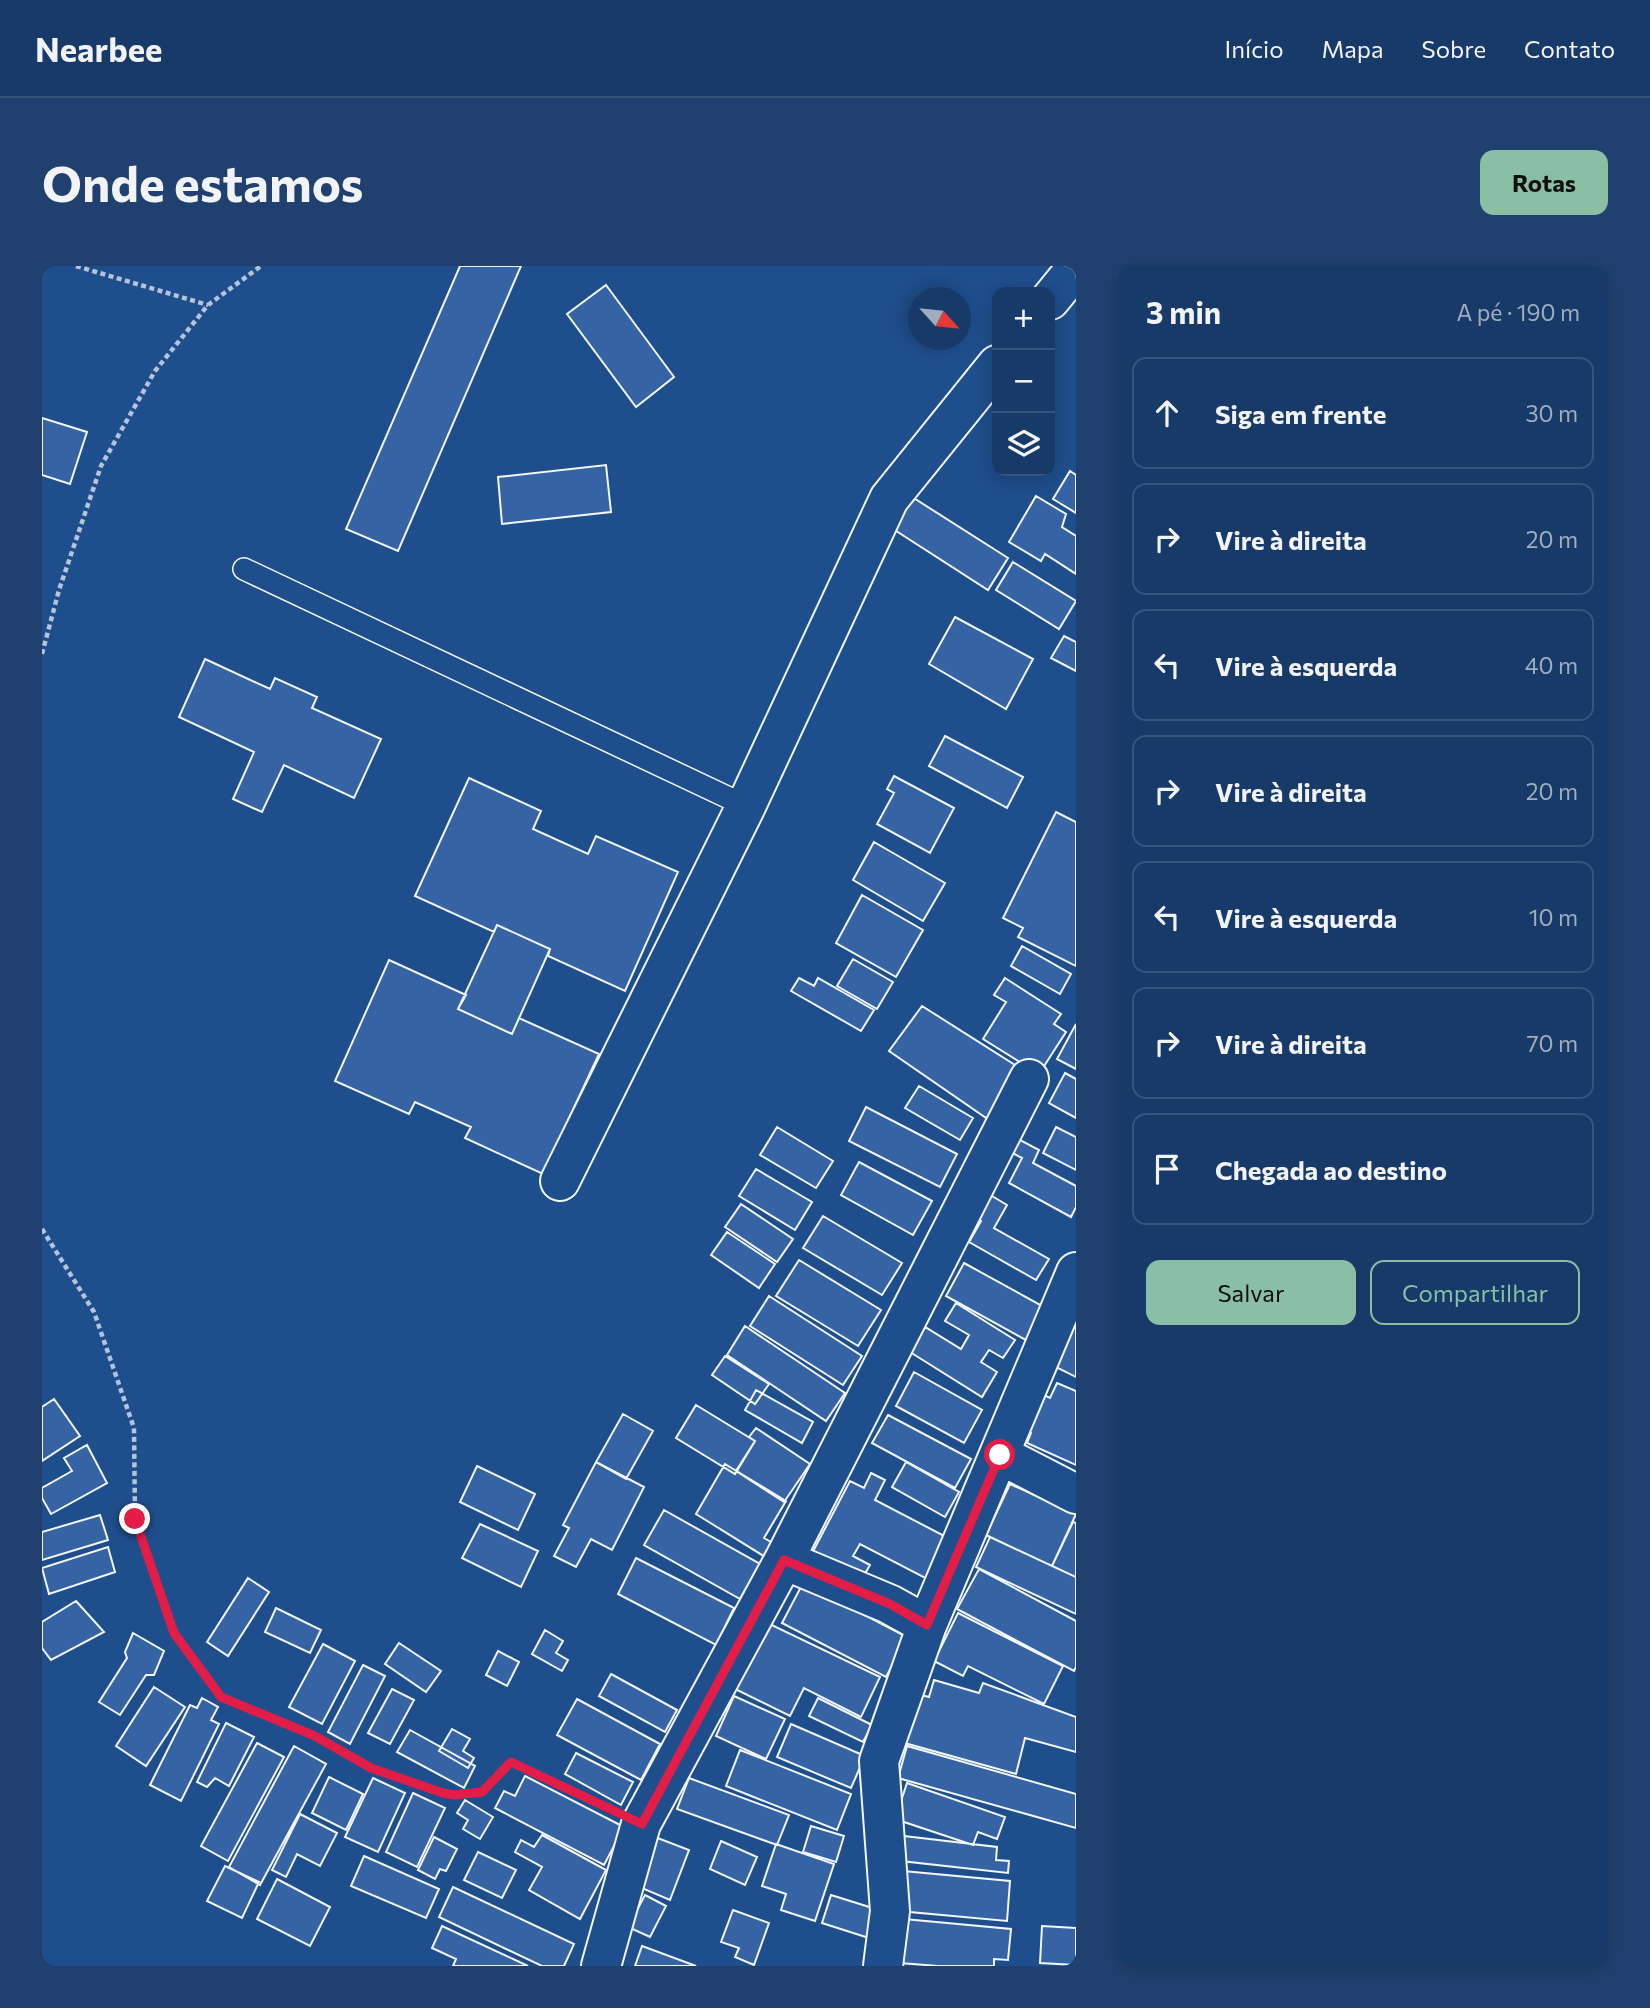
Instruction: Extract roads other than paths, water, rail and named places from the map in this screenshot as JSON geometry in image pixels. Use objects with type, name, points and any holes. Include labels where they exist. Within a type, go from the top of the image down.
[{"type":"street","points":[[1055,294],[1076,268]]},
{"type":"street","points":[[560,1181],[746,806],[889,499],[992,371]]},
{"type":"street","points":[[601,1966],[642,1824],[784,1560],[1029,1079]]},
{"type":"street","points":[[883,1966],[890,1911],[879,1761],[927,1625],[1076,1272]]},
{"type":"street","points":[[1000,1455],[1076,1494]]},
{"type":"street","points":[[784,1560],[890,1604],[927,1625]]},
{"type":"lane","points":[[244,569],[746,806]]}]
